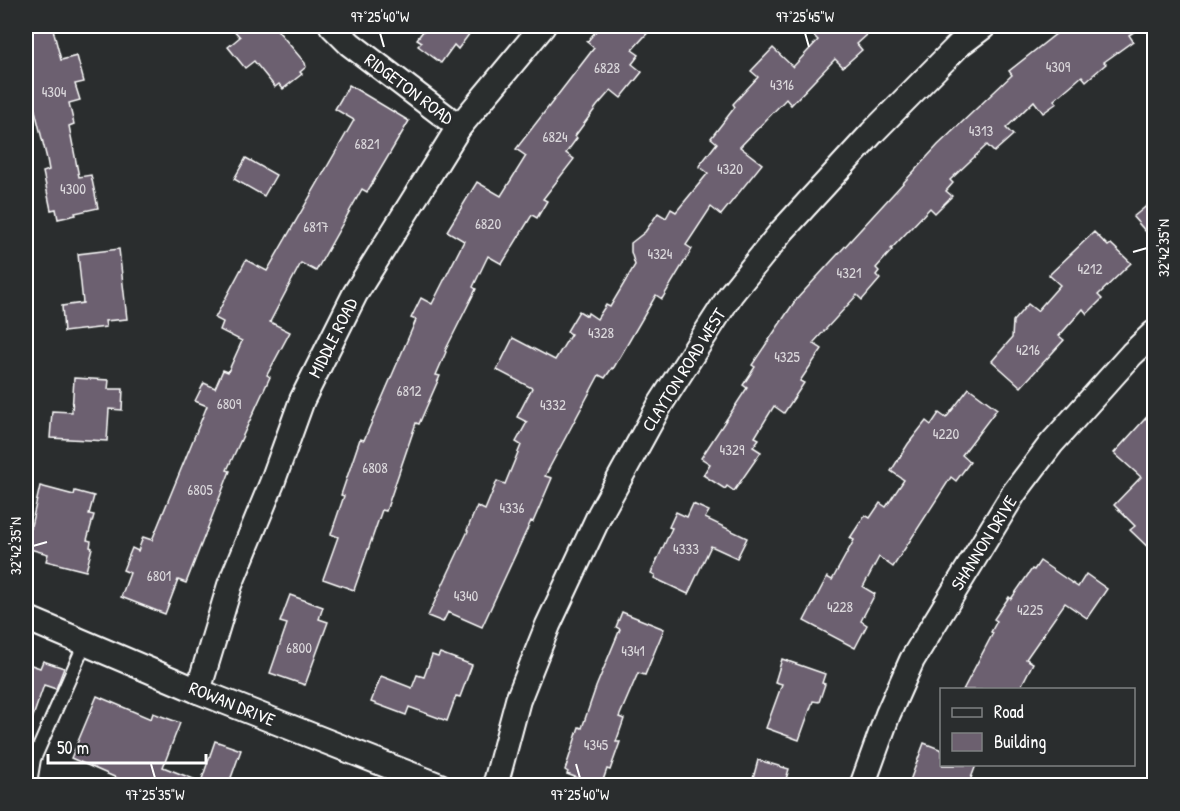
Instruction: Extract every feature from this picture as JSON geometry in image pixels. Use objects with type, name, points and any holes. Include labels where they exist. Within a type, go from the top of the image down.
[{"type":"street","name":"RIDGETON ROAD","points":[[332,26],[350,44],[459,127]]},
{"type":"street","name":"MIDDLE ROAD","points":[[198,691],[230,585],[272,483],[302,400],[355,294],[459,127],[543,26]]},
{"type":"street","name":"CLAYTON ROAD WEST","points":[[495,786],[518,700],[548,625],[600,514],[667,393],[731,294],[782,231],[872,133],[959,45],[984,26]]},
{"type":"street","name":"SHANNON DRIVE","points":[[862,786],[888,714],[912,660],[1014,494],[1052,444],[1132,354],[1155,333]]},
{"type":"street","name":"ROWAN DRIVE","points":[[26,618],[198,691],[440,786]]},
{"type":"lane","points":[[33,786],[31,777],[34,759],[85,643]]},
{"type":"building","points":[[26,26],[52,26],[61,60],[77,56],[84,82],[75,84],[80,100],[69,103],[74,124],[69,126],[79,177],[91,175],[98,208],[58,219],[56,209],[51,210],[43,172],[49,170],[47,159],[26,74]]},
{"type":"building","points":[[230,26],[274,26],[305,63],[306,67],[300,72],[302,74],[283,89],[279,84],[275,87],[254,61],[245,68],[228,47],[240,37]]},
{"type":"building","points":[[427,26],[460,26],[470,33],[458,49],[454,45],[441,63],[418,46],[422,42],[417,39]]},
{"type":"building","points":[[600,26],[654,26],[632,50],[639,55],[632,64],[642,72],[621,98],[611,90],[575,136],[577,138],[566,153],[574,159],[543,199],[547,201],[537,218],[532,215],[502,264],[488,256],[473,287],[476,289],[445,351],[436,375],[440,376],[419,424],[416,423],[386,511],[382,510],[354,590],[323,579],[338,537],[331,534],[344,496],[341,495],[360,439],[364,440],[416,320],[411,318],[421,298],[432,304],[464,241],[447,231],[477,182],[501,196],[526,156],[516,149],[594,48],[587,42]]},
{"type":"building","points":[[804,26],[877,26],[857,44],[862,50],[843,67],[835,59],[791,105],[786,99],[740,147],[762,164],[721,215],[711,207],[686,245],[692,249],[662,299],[656,295],[613,369],[605,378],[599,375],[545,476],[552,478],[482,627],[448,612],[443,622],[428,616],[468,531],[477,506],[485,510],[497,481],[505,484],[521,445],[516,442],[527,422],[517,417],[532,388],[497,370],[513,338],[555,360],[571,334],[567,331],[579,311],[587,316],[588,313],[597,319],[606,305],[610,307],[635,265],[631,243],[645,232],[658,213],[666,218],[671,209],[676,212],[708,173],[699,166],[717,143],[711,138],[735,107],[733,104],[758,77],[751,71],[773,48],[793,67],[818,40]]},
{"type":"building","points":[[1066,26],[1143,26],[1129,35],[1133,41],[1104,62],[1106,64],[1086,81],[1082,76],[1054,100],[1057,103],[1043,113],[1034,101],[1006,128],[1013,135],[994,152],[987,145],[950,180],[953,183],[946,191],[952,196],[935,213],[930,208],[891,249],[876,268],[879,271],[876,275],[880,279],[862,300],[857,295],[813,343],[822,349],[800,381],[804,383],[784,413],[774,406],[755,437],[759,439],[753,447],[761,452],[734,491],[727,486],[725,489],[703,475],[710,464],[701,458],[747,388],[743,385],[755,367],[752,365],[795,301],[938,145],[1012,75],[1009,71]]},
{"type":"building","points":[[349,85],[409,121],[367,192],[362,189],[316,271],[301,263],[270,322],[290,332],[267,375],[270,377],[227,470],[230,471],[186,583],[178,580],[165,614],[121,597],[130,573],[123,570],[132,548],[138,551],[143,537],[152,540],[207,406],[195,401],[204,383],[215,388],[223,370],[228,372],[242,341],[220,330],[223,322],[215,318],[246,260],[267,271],[354,120],[335,109]]},
{"type":"building","points":[[246,158],[276,175],[264,196],[234,179]]},
{"type":"building","points":[[1155,199],[1155,242],[1133,217]]},
{"type":"building","points":[[1094,232],[1131,263],[1098,295],[1102,299],[1087,314],[1083,309],[1059,336],[1064,340],[1021,387],[992,361],[1012,338],[1013,321],[1028,304],[1037,311],[1060,285],[1049,275]]},
{"type":"building","points":[[119,249],[127,319],[105,321],[106,327],[64,332],[62,306],[83,303],[78,254]]},
{"type":"building","points":[[74,378],[109,380],[108,389],[123,389],[122,410],[109,409],[107,441],[50,438],[52,411],[72,412]]},
{"type":"building","points":[[969,388],[997,409],[962,455],[970,462],[956,481],[951,477],[893,567],[879,557],[863,587],[875,594],[861,621],[867,625],[855,648],[804,621],[827,577],[832,580],[854,540],[850,538],[865,515],[870,518],[880,503],[886,507],[904,480],[891,471],[908,444],[926,421],[931,425],[939,413],[946,418]]},
{"type":"building","points":[[1155,408],[1155,554],[1130,530],[1135,526],[1114,505],[1141,477],[1114,453]]},
{"type":"building","points":[[40,486],[74,495],[75,491],[94,496],[89,514],[94,515],[87,540],[91,541],[90,547],[92,548],[86,571],[46,561],[48,554],[26,548]]},
{"type":"building","points":[[693,504],[709,511],[705,518],[747,538],[737,558],[711,546],[688,594],[654,578],[655,575],[651,573],[672,528],[669,527],[676,512],[687,517]]},
{"type":"building","points":[[1040,561],[1078,587],[1086,574],[1107,589],[1087,618],[1065,603],[1026,659],[1033,663],[1020,688],[964,688],[993,633],[991,632],[997,621],[994,619],[1009,597],[1011,599],[1032,569],[1034,570]]},
{"type":"building","points":[[290,595],[323,607],[319,619],[328,622],[305,685],[270,673],[287,624],[280,622]]},
{"type":"building","points":[[622,612],[664,629],[645,675],[638,673],[619,717],[624,719],[616,742],[620,742],[610,770],[607,769],[601,786],[599,786],[567,774],[565,770],[579,727],[582,728],[620,629],[616,627]]},
{"type":"building","points":[[440,653],[472,665],[460,697],[456,696],[447,721],[409,707],[406,715],[371,702],[381,676],[412,688],[417,675],[424,677],[432,655],[438,657]]},
{"type":"building","points":[[782,659],[825,674],[822,683],[825,684],[819,702],[813,701],[799,740],[766,728],[782,684],[775,682]]},
{"type":"building","points":[[43,661],[64,668],[56,689],[44,685],[28,731],[26,730],[26,663],[40,668]]},
{"type":"building","points":[[97,696],[151,719],[153,713],[180,723],[163,767],[201,782],[215,741],[241,750],[228,786],[135,786],[71,758]]},
{"type":"building","points":[[924,743],[940,749],[940,766],[976,766],[968,786],[908,786]]},
{"type":"building","points":[[758,760],[789,769],[784,786],[751,786]]}]
